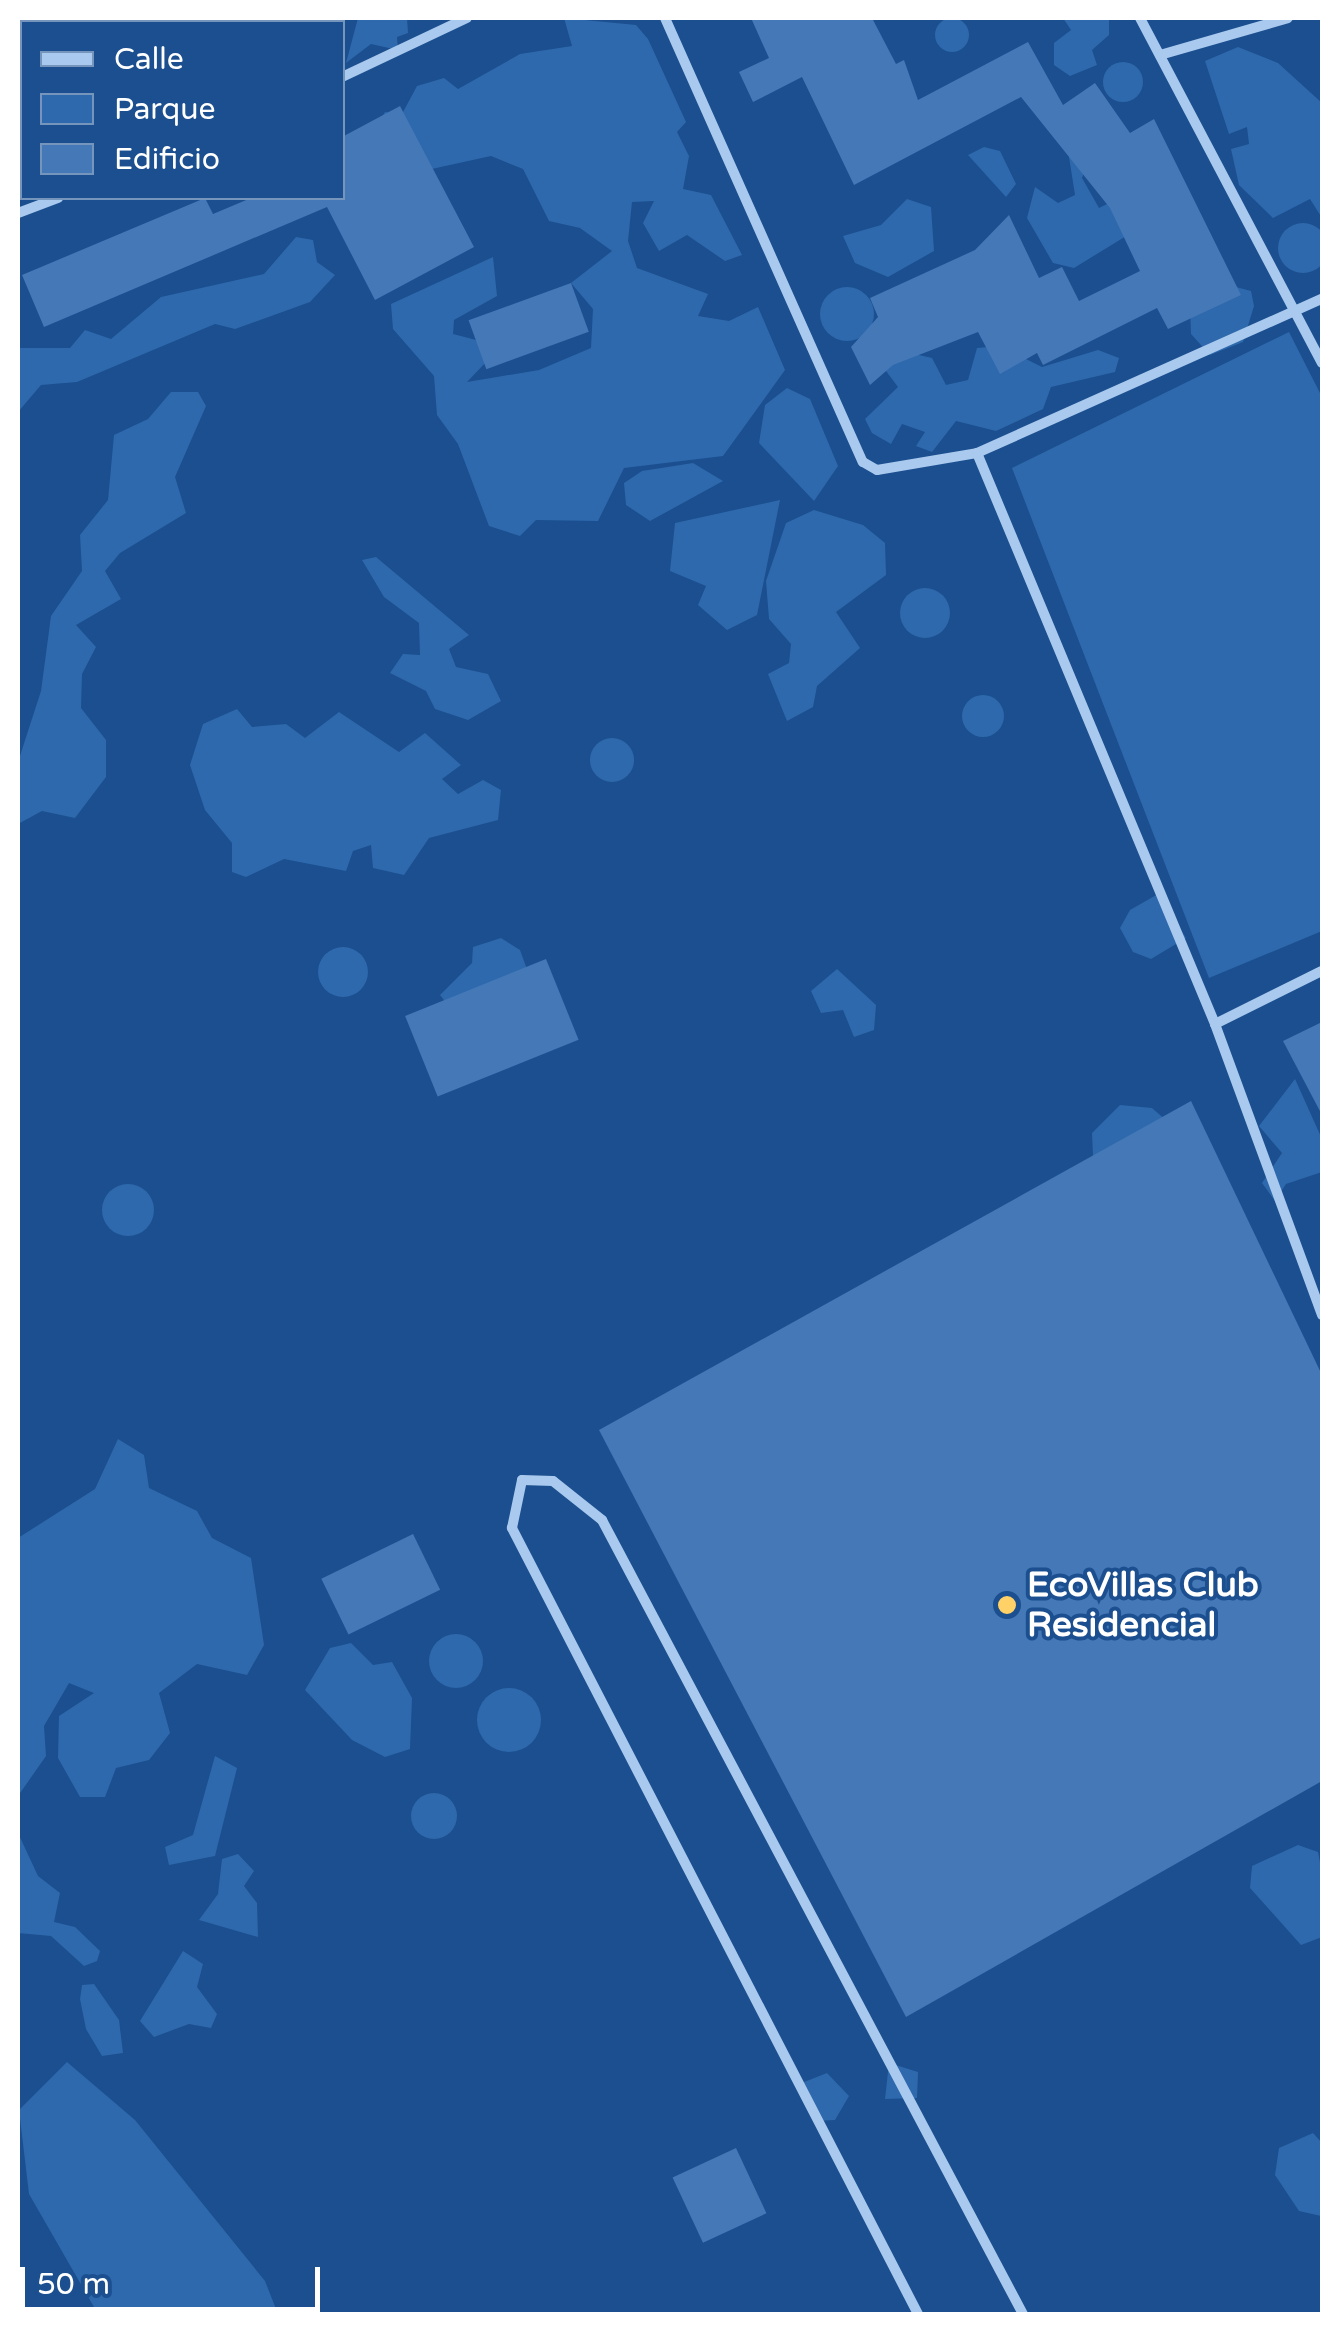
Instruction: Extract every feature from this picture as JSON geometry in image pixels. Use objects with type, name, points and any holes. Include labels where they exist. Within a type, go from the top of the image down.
[{"type":"street","points":[[345,76],[467,18]]},
{"type":"street","points":[[664,18],[863,462],[898,473],[976,453],[1322,300]]},
{"type":"street","points":[[1140,18],[1322,363]]},
{"type":"street","points":[[1160,55],[1288,18]]},
{"type":"street","points":[[18,213],[53,200]]},
{"type":"street","points":[[976,453],[1214,1024],[1322,1315]]},
{"type":"street","points":[[1214,1024],[1322,970]]},
{"type":"street","points":[[918,2314],[512,1528],[522,1480],[553,1481],[602,1520],[1023,2314]]},
{"type":"green space","points":[[358,18],[407,18],[408,33],[397,37],[398,50],[371,44],[346,63]]},
{"type":"green space","points":[[564,18],[636,25],[648,39],[686,122],[677,132],[689,156],[683,189],[711,195],[742,255],[725,261],[687,235],[659,251],[643,223],[654,201],[632,202],[628,241],[637,268],[708,294],[698,316],[729,321],[758,307],[785,370],[723,456],[624,468],[598,521],[536,520],[520,536],[489,526],[458,444],[437,415],[434,376],[393,329],[391,304],[493,257],[497,296],[454,320],[453,334],[484,342],[489,359],[467,382],[539,370],[591,348],[593,309],[571,283],[612,251],[580,228],[549,221],[523,169],[491,156],[418,172],[378,124],[385,112],[402,114],[417,86],[444,78],[458,89],[520,54],[572,46]]},
{"type":"green space","points":[[952,18],[964,23],[969,35],[964,47],[952,52],[940,47],[935,35],[940,23]]},
{"type":"green space","points":[[1063,18],[1109,18],[1109,35],[1092,50],[1097,65],[1070,76],[1054,65],[1054,43],[1071,30]]},
{"type":"green space","points":[[1238,47],[1278,63],[1322,103],[1322,218],[1310,199],[1273,218],[1239,185],[1231,149],[1249,144],[1247,127],[1229,134],[1205,61]]},
{"type":"green space","points":[[1123,62],[1137,68],[1143,82],[1137,96],[1123,102],[1109,96],[1103,82],[1109,68]]},
{"type":"green space","points":[[984,147],[1000,151],[1016,184],[1006,197],[968,155]]},
{"type":"green space","points":[[1093,149],[1082,178],[1099,208],[1115,200],[1136,230],[1074,268],[1053,263],[1027,218],[1035,187],[1058,203],[1075,195],[1069,157]]},
{"type":"green space","points":[[907,199],[931,207],[934,251],[888,277],[855,263],[843,236],[881,225]]},
{"type":"green space","points":[[1303,223],[1320,231],[1328,248],[1320,265],[1303,273],[1286,265],[1278,248],[1286,231]]},
{"type":"green space","points":[[296,237],[313,240],[317,262],[335,275],[310,302],[235,329],[215,324],[77,382],[41,385],[18,412],[18,348],[70,348],[85,330],[111,339],[161,297],[264,274]]},
{"type":"green space","points":[[847,287],[866,295],[874,314],[866,333],[847,341],[828,333],[820,314],[828,295]]},
{"type":"green space","points":[[1236,287],[1251,291],[1254,306],[1243,342],[1210,355],[1191,334],[1190,305]]},
{"type":"green space","points":[[1289,332],[1322,397],[1322,931],[1209,978],[1012,468]]},
{"type":"green space","points":[[1000,346],[1042,367],[1098,350],[1119,358],[1115,372],[1051,387],[1043,409],[996,431],[956,421],[932,452],[916,446],[925,432],[902,424],[891,444],[872,433],[865,419],[898,387],[880,363],[893,349],[932,358],[946,385],[968,380],[977,348]]},
{"type":"green space","points":[[787,388],[810,399],[838,466],[814,501],[759,443],[765,405]]},
{"type":"green space","points":[[171,392],[198,392],[206,406],[175,477],[186,513],[120,553],[105,571],[121,599],[76,625],[96,647],[82,674],[81,708],[106,740],[106,777],[75,818],[42,811],[18,824],[18,762],[41,691],[51,616],[82,571],[80,535],[108,500],[114,435],[148,419]]},
{"type":"green space","points":[[693,463],[723,481],[650,521],[626,505],[624,483],[642,471]]},
{"type":"green space","points":[[780,500],[757,615],[727,630],[698,605],[706,586],[670,571],[675,523]]},
{"type":"green space","points":[[814,510],[863,525],[885,543],[886,575],[836,612],[860,648],[817,686],[813,707],[787,721],[768,674],[789,663],[791,644],[769,619],[766,581],[786,523]]},
{"type":"green space","points":[[376,557],[469,635],[449,649],[456,667],[488,674],[501,701],[468,720],[435,709],[426,691],[390,673],[403,654],[420,655],[419,623],[384,597],[362,560]]},
{"type":"green space","points":[[925,588],[943,595],[950,613],[943,631],[925,638],[907,631],[900,613],[907,595]]},
{"type":"green space","points":[[983,695],[998,701],[1004,716],[998,731],[983,737],[968,731],[962,716],[968,701]]},
{"type":"green space","points":[[237,709],[252,727],[286,724],[305,738],[339,712],[399,752],[425,733],[461,765],[442,779],[458,794],[483,780],[501,790],[498,820],[429,838],[404,875],[373,868],[371,845],[353,851],[346,871],[284,859],[246,877],[232,872],[232,843],[205,810],[190,765],[203,724]]},
{"type":"green space","points":[[612,738],[628,744],[634,760],[628,776],[612,782],[596,776],[590,760],[596,744]]},
{"type":"green space","points":[[1158,894],[1186,938],[1151,959],[1133,952],[1120,928],[1130,910]]},
{"type":"green space","points":[[501,938],[520,950],[528,972],[447,1004],[440,995],[472,963],[473,947]]},
{"type":"green space","points":[[333,948],[353,948],[367,962],[367,982],[353,996],[333,996],[319,982],[319,962]]},
{"type":"green space","points":[[837,969],[876,1005],[874,1030],[854,1037],[843,1010],[821,1013],[811,991]]},
{"type":"green space","points":[[1295,1079],[1322,1139],[1322,1172],[1286,1184],[1275,1201],[1262,1183],[1282,1153],[1259,1126]]},
{"type":"green space","points":[[1120,1105],[1152,1108],[1168,1122],[1094,1177],[1092,1133]]},
{"type":"green space","points":[[128,1184],[147,1191],[154,1210],[147,1229],[128,1236],[109,1229],[102,1210],[109,1191]]},
{"type":"green space","points":[[118,1439],[144,1455],[149,1488],[197,1511],[212,1538],[251,1558],[264,1645],[247,1675],[197,1664],[159,1693],[170,1733],[149,1760],[116,1768],[105,1797],[80,1797],[58,1758],[59,1716],[94,1693],[69,1683],[44,1726],[46,1756],[18,1796],[18,1538],[95,1489]]},
{"type":"green space","points":[[456,1634],[475,1642],[483,1661],[475,1680],[456,1688],[437,1680],[429,1661],[437,1642]]},
{"type":"green space","points":[[351,1643],[373,1665],[392,1662],[412,1698],[410,1749],[385,1757],[352,1740],[305,1690],[330,1648]]},
{"type":"green space","points":[[509,1688],[532,1697],[541,1720],[532,1743],[509,1752],[486,1743],[477,1720],[486,1697]]},
{"type":"green space","points":[[215,1756],[237,1768],[215,1856],[169,1865],[165,1847],[193,1835]]},
{"type":"green space","points":[[434,1793],[450,1800],[457,1816],[450,1832],[434,1839],[418,1832],[411,1816],[418,1800]]},
{"type":"green space","points":[[18,1833],[38,1876],[60,1893],[54,1922],[75,1927],[100,1951],[97,1961],[84,1966],[51,1936],[18,1933]]},
{"type":"green space","points":[[1298,1845],[1318,1852],[1322,1873],[1322,1937],[1301,1945],[1250,1888],[1252,1866]]},
{"type":"green space","points":[[238,1854],[254,1871],[244,1886],[257,1903],[258,1937],[199,1920],[218,1894],[222,1859]]},
{"type":"green space","points":[[183,1951],[203,1964],[197,1987],[217,2014],[211,2028],[189,2024],[154,2037],[140,2021]]},
{"type":"green space","points":[[94,1984],[119,2020],[123,2053],[102,2056],[86,2029],[80,1999],[82,1985]]},
{"type":"green space","points":[[67,2062],[135,2120],[265,2281],[278,2314],[98,2314],[29,2194],[19,2110]]},
{"type":"green space","points":[[889,2063],[918,2072],[917,2098],[885,2099]]},
{"type":"green space","points":[[827,2073],[849,2096],[835,2120],[816,2121],[799,2084]]},
{"type":"green space","points":[[1313,2133],[1322,2143],[1321,2216],[1299,2211],[1275,2175],[1279,2148]]},
{"type":"building","points":[[751,18],[872,18],[896,64],[904,60],[918,100],[1028,42],[1063,105],[1095,83],[1130,133],[1154,119],[1241,295],[1168,329],[1157,308],[1043,365],[1037,353],[1000,374],[978,332],[893,365],[870,385],[851,347],[878,317],[870,298],[975,250],[1009,215],[1039,278],[1062,267],[1079,301],[1140,271],[1110,208],[1021,97],[854,185],[802,77],[753,102],[739,72],[769,58]]},
{"type":"building","points":[[400,106],[474,247],[375,300],[327,207],[44,327],[22,275],[200,200],[206,200],[213,214],[246,200],[345,200],[345,135]]},
{"type":"building","points":[[571,283],[589,332],[486,369],[469,320]]},
{"type":"building","points":[[546,959],[579,1040],[438,1097],[405,1016]]},
{"type":"building","points":[[1322,1022],[1322,1115],[1283,1041]]},
{"type":"building","name":"EcoVillas Club Residencial","points":[[1191,1101],[1322,1375],[1322,1781],[906,2017],[599,1430]]},
{"type":"building","points":[[413,1534],[440,1590],[349,1634],[321,1579]]},
{"type":"building","points":[[736,2148],[766,2213],[703,2243],[673,2178]]},
{"type":"place","name":"EcoVillas Club Residencial","points":[[1007,1605]]}]
